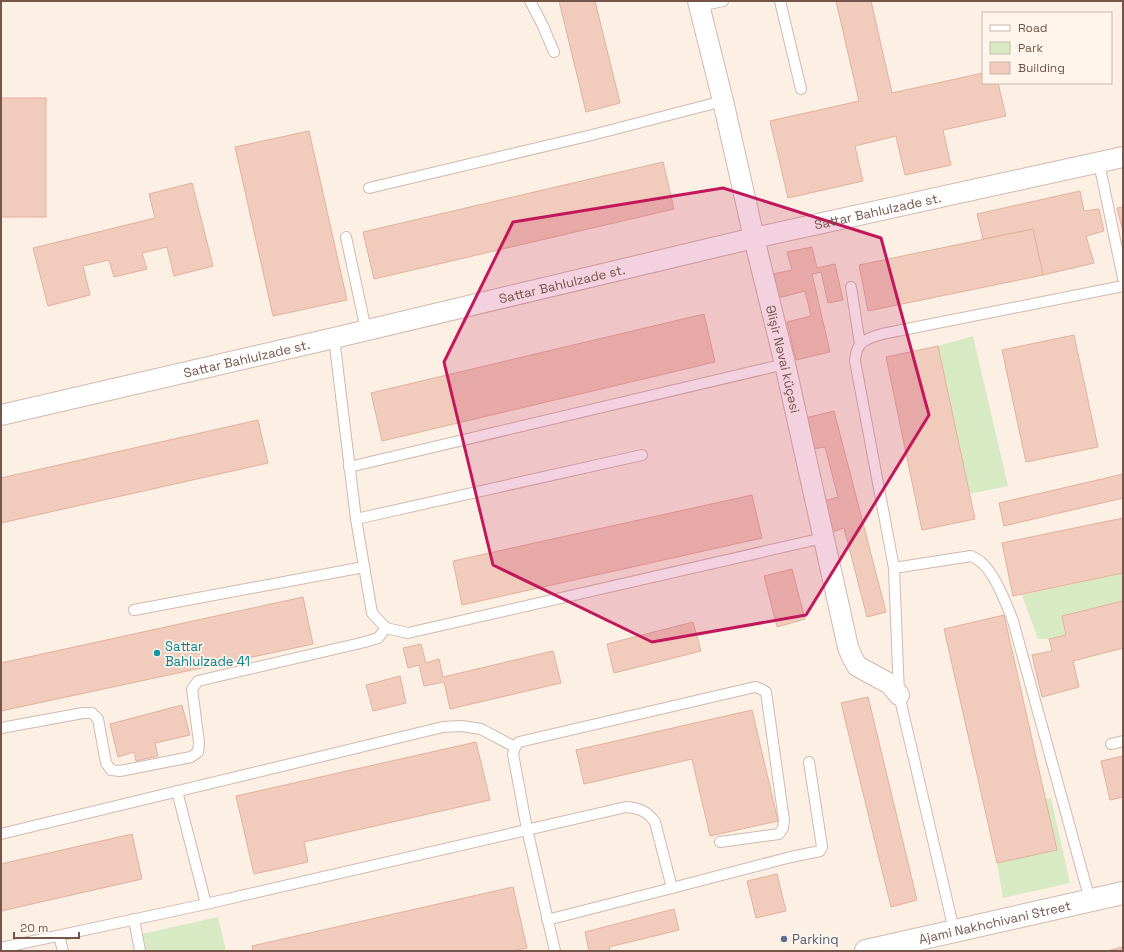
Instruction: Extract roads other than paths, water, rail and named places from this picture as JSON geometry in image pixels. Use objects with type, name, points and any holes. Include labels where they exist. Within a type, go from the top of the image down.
[{"type":"street","name":"Əlişir Nəvai küçəsi","points":[[699,4],[785,364],[852,657],[857,666],[890,684],[899,695]]},
{"type":"street","name":"Sattar Bahlulzade st.","points":[[1,414],[334,338],[754,238],[1123,157]]},
{"type":"street","name":"Ajami Nakhchivani Street","points":[[866,951],[923,944],[954,930],[1123,893]]},
{"type":"lane","points":[[530,1],[554,52]]},
{"type":"lane","points":[[699,4],[723,1]]},
{"type":"lane","points":[[780,1],[801,88]]},
{"type":"lane","points":[[369,188],[578,138],[723,101]]},
{"type":"lane","points":[[1099,162],[1123,278]]},
{"type":"lane","points":[[346,237],[366,330]]},
{"type":"lane","points":[[954,930],[899,695],[894,568],[856,362],[856,352],[860,344],[868,338],[882,334],[1123,286]]},
{"type":"lane","points":[[851,287],[860,344]]},
{"type":"lane","points":[[334,338],[356,519],[372,613],[386,628],[408,633],[824,538]]},
{"type":"lane","points":[[349,467],[785,364]]},
{"type":"lane","points":[[356,519],[642,455]]},
{"type":"lane","points":[[894,568],[971,556],[983,563],[991,575],[1006,603],[1013,621],[1090,900]]},
{"type":"lane","points":[[134,610],[364,567]]},
{"type":"lane","points":[[1,728],[83,713],[92,713],[98,719],[106,763],[111,770],[120,771],[191,757],[198,752],[199,742],[192,689],[198,681],[365,642],[378,638],[386,628]]},
{"type":"lane","points":[[555,951],[527,829],[513,754],[515,747],[519,742],[755,687],[761,689],[766,692],[784,820],[783,828],[779,834],[720,842]]},
{"type":"lane","points":[[1,834],[443,727],[462,726],[481,729],[515,747]]},
{"type":"lane","points":[[1111,744],[1123,741]]},
{"type":"lane","points":[[547,920],[791,857],[820,851],[822,847],[809,762]]},
{"type":"lane","points":[[177,791],[206,904]]},
{"type":"lane","points":[[1,948],[206,904],[626,807],[638,808],[649,814],[655,822],[672,888]]},
{"type":"lane","points":[[134,919],[140,951]]},
{"type":"lane","points":[[59,936],[63,951]]},
{"type":"place","name":"Sattar Bahlulzade 41","points":[[157,653]]},
{"type":"place","name":"Parkinq","points":[[784,939]]}]
